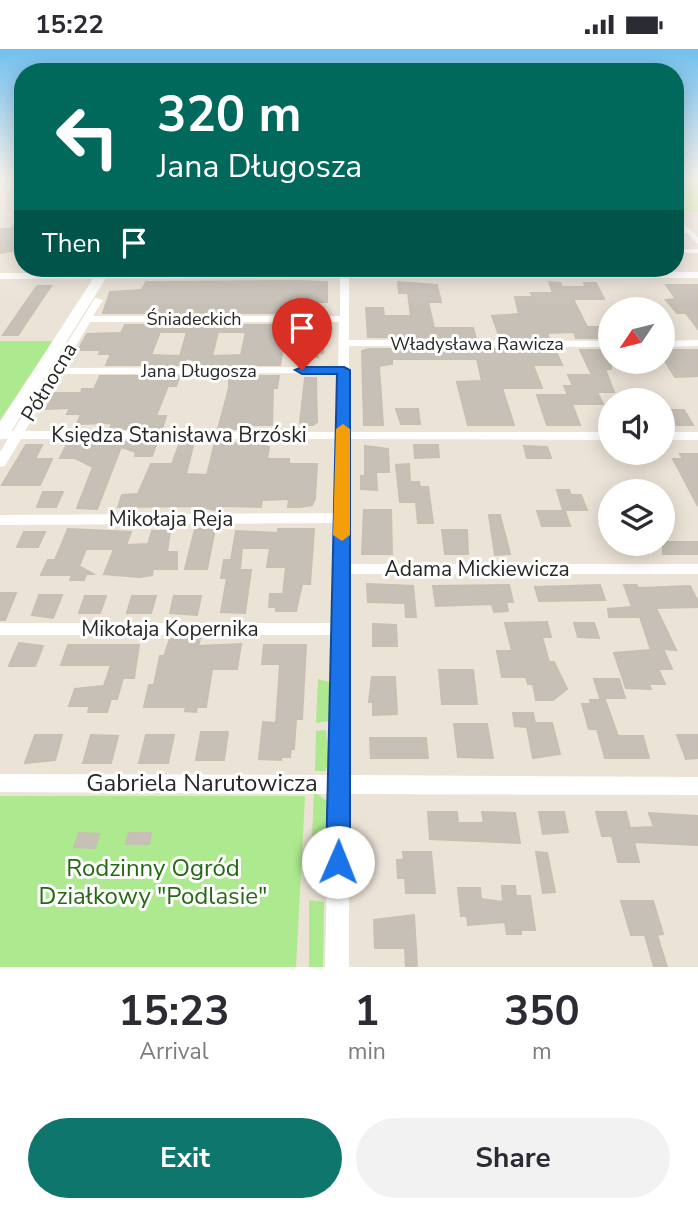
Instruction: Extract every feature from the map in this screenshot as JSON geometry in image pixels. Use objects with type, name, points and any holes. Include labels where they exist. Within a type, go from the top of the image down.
[{"type":"main road","name":"Północna","points":[[0,435],[100,277]]},
{"type":"street","points":[[684,227],[698,243]]},
{"type":"street","points":[[337,967],[345,277]]},
{"type":"street","name":"Północna","points":[[0,463],[98,300]]},
{"type":"street","name":"Śniadeckich","points":[[86,319],[344,319]]},
{"type":"street","name":"Władysława Rawicza","points":[[344,343],[598,344]]},
{"type":"street","points":[[676,344],[698,343]]},
{"type":"street","name":"Jana Długosza","points":[[55,371],[344,370]]},
{"type":"street","name":"Księdza Stanisława Brzóski","points":[[0,435],[598,436]]},
{"type":"street","points":[[675,436],[698,436]]},
{"type":"street","name":"Mikołaja Reja","points":[[0,520],[342,518]]},
{"type":"street","name":"Adama Mickiewicza","points":[[341,569],[698,569]]},
{"type":"street","name":"Mikołaja Kopernika","points":[[0,629],[341,629]]},
{"type":"street","name":"Gabriela Narutowicza","points":[[0,783],[698,786]]},
{"type":"lane","points":[[684,231],[688,231]]},
{"type":"green space","points":[[0,341],[53,341],[0,420]]},
{"type":"green space","points":[[318,679],[330,682],[329,721],[316,723]]},
{"type":"green space","points":[[326,730],[328,765],[325,771],[315,771],[316,731]]},
{"type":"green space","points":[[314,792],[327,801],[326,880],[310,884]]},
{"type":"green space","name":"Rodzinny Ogród Działkowy \"Podlasie\"","points":[[0,796],[305,796],[296,967],[0,967]]},
{"type":"green space","points":[[309,900],[324,902],[323,967],[309,967]]},
{"type":"building","points":[[14,225],[14,251],[0,253],[0,229],[11,229]]},
{"type":"building","points":[[146,282],[327,282],[327,302],[309,302],[308,308],[289,309],[288,313],[103,313],[110,292],[142,290]]},
{"type":"building","points":[[398,282],[437,285],[441,302],[428,302],[434,328],[473,328],[476,338],[368,337],[366,308],[383,308],[384,316],[411,316],[408,293],[399,293]]},
{"type":"building","points":[[549,282],[560,283],[562,287],[586,287],[584,283],[596,283],[603,297],[573,299],[587,327],[598,327],[598,338],[576,338],[574,332],[547,333],[549,338],[500,338],[492,316],[519,314],[515,297],[533,297],[531,293],[553,293]]},
{"type":"building","points":[[666,285],[698,285],[698,329],[686,313],[676,312],[675,297]]},
{"type":"building","points":[[37,286],[51,286],[18,335],[3,335]]},
{"type":"building","points":[[125,325],[287,325],[280,365],[196,365],[197,361],[186,358],[184,365],[106,365],[111,354],[99,354],[101,350],[78,350],[87,334],[121,333]],"holes":[[[160,332],[187,332],[180,356],[151,355]],[[218,332],[246,332],[241,355],[212,356]]]},
{"type":"building","points":[[302,332],[325,332],[323,353],[318,354],[318,357],[300,357]]},
{"type":"building","points":[[555,349],[562,365],[533,365],[542,388],[502,388],[514,425],[468,425],[457,382],[482,381],[477,359],[392,359],[392,364],[379,366],[383,425],[364,425],[362,351]]},
{"type":"building","points":[[580,350],[598,350],[598,375],[607,375],[612,388],[598,388],[598,404],[572,404],[580,425],[547,425],[537,395],[568,395],[564,386],[573,386],[568,375],[592,375]]},
{"type":"building","points":[[676,350],[698,350],[698,376],[675,377]]},
{"type":"building","points":[[100,376],[180,376],[176,386],[168,386],[156,416],[166,416],[162,429],[110,429],[112,423],[77,424],[81,414],[67,414],[70,408],[46,409],[55,393],[81,393],[82,389],[94,389]]},
{"type":"building","points":[[223,376],[279,376],[277,388],[273,388],[272,425],[237,425],[236,429],[218,429],[229,388],[229,378]]},
{"type":"building","points":[[305,378],[316,378],[317,422],[313,425],[301,425],[300,422]]},
{"type":"building","points":[[396,409],[418,409],[420,424],[401,424]]},
{"type":"building","points":[[675,410],[684,410],[693,425],[675,425]]},
{"type":"building","points":[[104,442],[157,442],[152,456],[135,456],[136,452],[121,447],[97,509],[77,508],[93,467],[75,458],[60,458],[66,446],[103,445]]},
{"type":"building","points":[[180,442],[194,442],[186,474],[207,475],[215,442],[261,445],[269,447],[267,459],[289,459],[289,464],[317,464],[315,499],[312,505],[300,507],[288,507],[289,499],[262,500],[261,507],[224,506],[218,511],[199,506],[118,507],[122,495],[138,494],[151,464],[172,464]]},
{"type":"building","points":[[26,445],[42,445],[35,459],[52,459],[40,485],[2,485]]},
{"type":"building","points":[[414,445],[438,445],[439,457],[415,458]]},
{"type":"building","points":[[365,446],[388,449],[389,472],[376,472],[377,490],[361,489],[361,476],[365,476]]},
{"type":"building","points":[[524,446],[547,447],[551,458],[527,458]]},
{"type":"building","points":[[680,454],[698,454],[698,506],[675,463],[675,459],[683,459]]},
{"type":"building","points":[[409,464],[410,482],[419,482],[420,487],[428,487],[433,523],[418,523],[416,502],[400,502],[396,465]]},
{"type":"building","points":[[557,490],[569,490],[571,495],[581,495],[587,510],[563,510]]},
{"type":"building","points":[[43,492],[63,492],[56,507],[37,507]]},
{"type":"building","points":[[364,510],[391,510],[392,554],[362,554]]},
{"type":"building","points":[[537,511],[565,511],[570,526],[542,526]]},
{"type":"building","points":[[489,515],[500,515],[510,554],[495,555]]},
{"type":"building","points":[[68,529],[131,532],[126,545],[148,544],[152,531],[170,531],[167,552],[177,552],[177,569],[153,569],[152,575],[139,577],[104,574],[114,549],[86,549],[79,566],[93,574],[86,574],[84,580],[70,580],[72,575],[41,575],[48,560],[55,560]]},
{"type":"building","points":[[195,529],[215,529],[207,569],[185,569]]},
{"type":"building","points":[[278,529],[314,529],[310,584],[302,584],[296,611],[276,611],[276,607],[269,607],[270,594],[283,594],[286,567],[267,567],[270,548],[242,548],[240,570],[251,570],[245,613],[221,612],[227,578],[221,578],[224,560],[231,560],[236,531],[278,533]]},
{"type":"building","points":[[442,530],[467,530],[468,554],[445,554]]},
{"type":"building","points":[[24,532],[45,532],[38,547],[17,547]]},
{"type":"building","points":[[675,542],[698,542],[698,554],[675,554]]},
{"type":"building","points":[[367,584],[413,586],[416,617],[406,617],[405,603],[368,602]]},
{"type":"building","points":[[509,585],[513,602],[506,602],[508,611],[494,612],[492,604],[436,606],[433,586]]},
{"type":"building","points":[[600,585],[605,600],[539,601],[535,587]]},
{"type":"building","points":[[624,585],[637,585],[638,588],[690,586],[698,602],[698,607],[656,608],[676,650],[663,649],[672,669],[658,669],[665,684],[649,684],[651,689],[626,688],[614,653],[651,650],[640,617],[609,617],[608,609],[632,607]]},
{"type":"building","points":[[0,593],[16,593],[5,620],[0,620]]},
{"type":"building","points":[[39,595],[62,595],[53,618],[32,615]]},
{"type":"building","points":[[85,596],[106,596],[100,613],[79,613]]},
{"type":"building","points":[[132,596],[156,596],[151,613],[127,613]]},
{"type":"building","points":[[174,596],[201,596],[197,615],[170,613]]},
{"type":"building","points":[[547,622],[551,637],[542,637],[549,662],[554,662],[567,689],[553,700],[536,700],[533,684],[528,684],[526,677],[502,677],[497,651],[512,651],[505,623]]},
{"type":"building","points":[[574,623],[594,623],[599,638],[578,637]]},
{"type":"building","points":[[373,624],[396,625],[397,646],[373,646]]},
{"type":"building","points":[[170,639],[200,639],[198,646],[241,644],[237,669],[212,669],[206,707],[197,707],[196,712],[185,711],[186,707],[144,707],[149,685],[154,685],[160,656],[164,656]]},
{"type":"building","points":[[19,643],[43,646],[35,666],[9,666]]},
{"type":"building","points":[[68,645],[139,645],[134,678],[123,678],[117,699],[111,699],[107,712],[88,712],[90,706],[69,706],[75,689],[104,686],[111,665],[61,665]]},
{"type":"building","points":[[264,645],[306,645],[302,719],[296,719],[294,749],[291,749],[290,757],[281,757],[281,760],[259,759],[263,722],[276,723],[280,664],[262,664]]},
{"type":"building","points":[[439,670],[473,670],[477,704],[442,704]]},
{"type":"building","points":[[372,677],[395,677],[397,714],[373,715],[373,702],[369,702]]},
{"type":"building","points":[[594,679],[619,679],[625,698],[600,698]]},
{"type":"building","points":[[590,700],[605,700],[618,736],[643,736],[649,758],[605,758],[597,729],[589,729],[582,704],[591,704]]},
{"type":"building","points":[[513,713],[533,713],[535,723],[552,723],[560,754],[533,758],[527,727],[515,726]]},
{"type":"building","points":[[454,724],[487,724],[493,758],[458,757]]},
{"type":"building","points":[[201,732],[228,732],[224,760],[196,760]]},
{"type":"building","points":[[35,735],[62,735],[55,760],[25,763]]},
{"type":"building","points":[[91,735],[118,736],[111,763],[83,763]]},
{"type":"building","points":[[146,735],[174,735],[168,763],[139,763]]},
{"type":"building","points":[[677,735],[698,735],[698,758],[686,759]]},
{"type":"building","points":[[370,738],[426,738],[428,758],[371,758]]},
{"type":"building","points":[[428,812],[457,812],[458,823],[484,823],[482,812],[515,813],[520,843],[430,839]]},
{"type":"building","points":[[539,812],[564,812],[568,832],[543,834]]},
{"type":"building","points":[[596,812],[626,812],[630,828],[654,827],[649,813],[698,816],[698,845],[634,842],[639,862],[618,862],[612,836],[602,836]]},
{"type":"building","points":[[79,833],[99,834],[95,848],[74,847]]},
{"type":"building","points":[[129,833],[151,833],[149,844],[126,844]]},
{"type":"building","points":[[403,852],[431,852],[435,893],[406,893],[405,878],[398,878],[397,860],[404,860]]},
{"type":"building","points":[[536,852],[547,853],[555,892],[543,893]]},
{"type":"building","points":[[502,886],[515,886],[516,896],[530,896],[535,930],[507,934],[505,922],[468,925],[467,916],[461,916],[458,888],[480,888],[481,899],[503,902]]},
{"type":"building","points":[[621,901],[653,901],[663,934],[657,935],[667,967],[654,967],[645,935],[631,935]]},
{"type":"building","points":[[414,915],[417,967],[406,967],[405,948],[375,948],[374,920]]},
{"type":"slow traffic","points":[[342,535],[343,429]]},
{"type":"route","points":[[302,370],[344,370],[338,862]]}]
